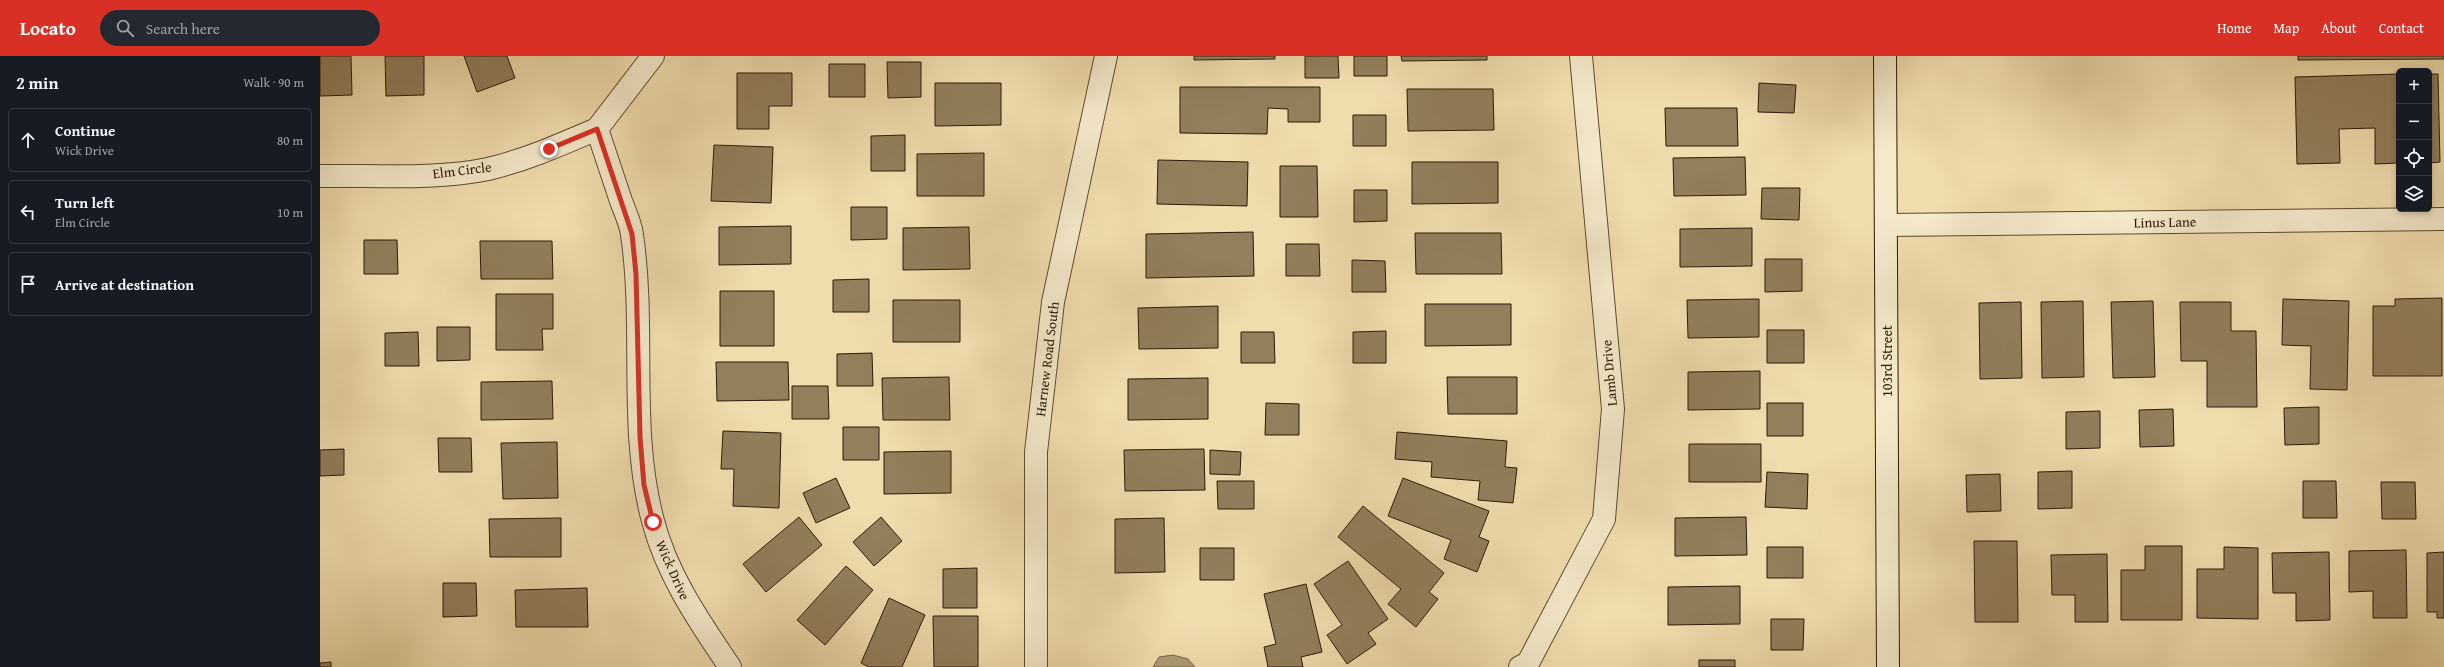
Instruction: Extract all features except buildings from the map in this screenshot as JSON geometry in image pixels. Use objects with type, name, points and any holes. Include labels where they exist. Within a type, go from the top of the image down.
[{"type":"street","points":[[597,129],[653,56]]},
{"type":"street","name":"Harnew Road South","points":[[1036,667],[1036,452],[1053,302],[1106,56]]},
{"type":"street","name":"Lamb Drive","points":[[1520,667],[1528,663],[1604,519],[1613,409],[1581,56]]},
{"type":"street","name":"103rd Street","points":[[1885,56],[1888,667]]},
{"type":"street","name":"Elm Circle","points":[[320,176],[453,174],[487,169],[516,161],[597,129]]},
{"type":"street","name":"Wick Drive","points":[[597,129],[632,234],[636,274],[640,437],[644,485],[653,522],[666,559],[684,598],[730,667]]},
{"type":"street","name":"Linus Lane","points":[[1886,225],[2444,219]]},
{"type":"shaded area","points":[[1173,655],[1188,659],[1195,667],[1153,667],[1159,657]]},
{"type":"route","points":[[549,149],[597,129],[632,234],[636,274],[640,437],[644,485],[653,522]]}]
